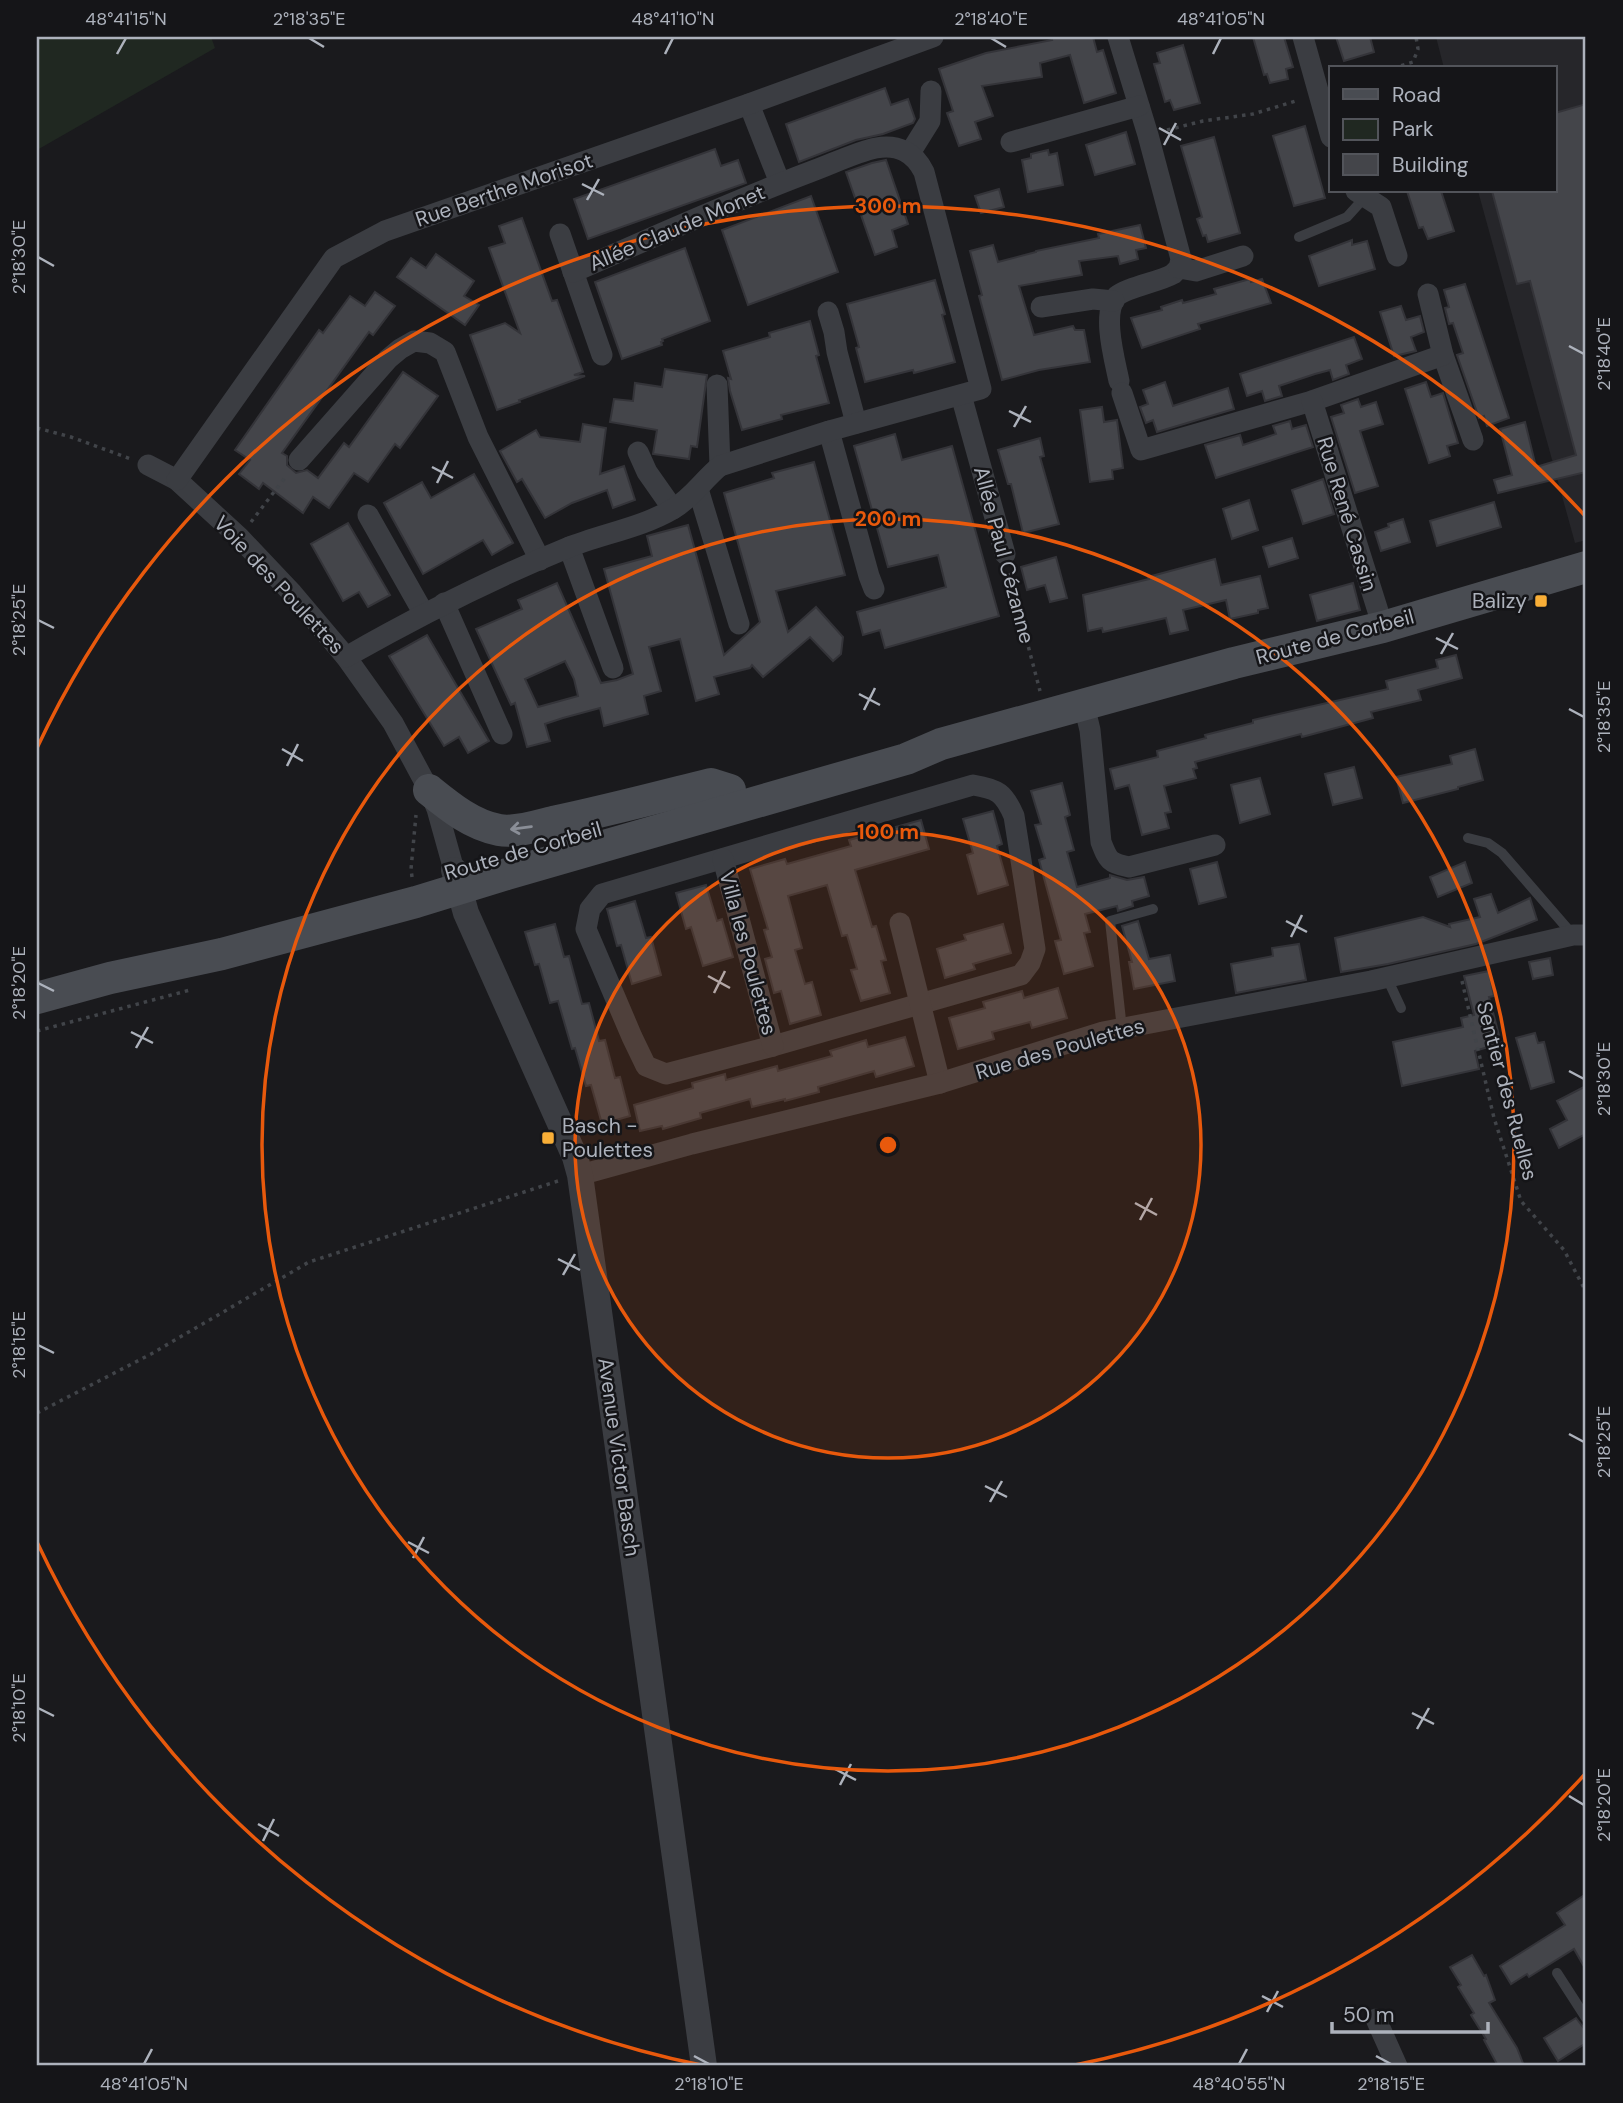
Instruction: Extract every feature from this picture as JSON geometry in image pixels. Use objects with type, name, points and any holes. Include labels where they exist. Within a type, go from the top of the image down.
[{"type":"main road","name":"Route de Corbeil","points":[[110,978],[219,937],[413,881],[456,879],[906,759],[941,744],[1234,663],[1383,626],[1586,567]]},
{"type":"main road","name":"Route de Corbeil","points":[[37,998],[110,978],[222,954],[416,902],[456,879],[502,860],[730,790],[904,747],[941,744]]},
{"type":"main road","points":[[429,790],[468,819],[501,830],[528,828],[711,784],[730,790]]},
{"type":"street","name":"Rue Berthe Morisot","points":[[177,480],[334,258],[385,231],[933,37]]},
{"type":"street","points":[[1118,37],[1148,135],[1181,259],[1179,268],[1173,274],[1117,296],[1110,308],[1109,324],[1121,387],[1141,450],[1312,401],[1443,355]]},
{"type":"street","points":[[1303,37],[1329,130]]},
{"type":"street","points":[[346,657],[444,603],[569,547],[673,509],[698,489],[720,466],[829,431],[981,388],[924,172],[910,153],[930,121],[931,91]]},
{"type":"street","name":"Allée Claude Monet","points":[[749,104],[780,183]]},
{"type":"street","points":[[1011,142],[1139,106]]},
{"type":"street","name":"Allée Claude Monet","points":[[573,272],[780,183],[876,148],[903,149],[910,153]]},
{"type":"street","points":[[1360,194],[1381,207],[1397,256]]},
{"type":"street","name":"Allée Claude Monet","points":[[560,234],[602,355]]},
{"type":"street","points":[[1179,268],[1196,271],[1243,256]]},
{"type":"street","points":[[1428,294],[1443,355],[1473,440]]},
{"type":"street","points":[[1041,307],[1093,299],[1114,301]]},
{"type":"street","points":[[828,312],[856,423]]},
{"type":"street","points":[[299,460],[388,359],[414,341],[430,343],[445,352],[478,437],[540,560]]},
{"type":"street","points":[[717,384],[720,466]]},
{"type":"street","name":"Allée Paul Cézanne","points":[[961,395],[1004,554]]},
{"type":"street","name":"Rue René Cassin","points":[[1312,401],[1383,626]]},
{"type":"street","points":[[829,431],[874,589]]},
{"type":"street","points":[[638,452],[647,472],[673,509]]},
{"type":"street","name":"Voie des Poulettes","points":[[148,465],[177,480],[239,537],[292,593],[346,657],[393,723],[429,790],[437,809],[456,879]]},
{"type":"street","points":[[698,489],[739,624]]},
{"type":"street","points":[[368,515],[424,614]]},
{"type":"street","points":[[569,547],[613,668]]},
{"type":"street","points":[[444,603],[502,734]]},
{"type":"street","points":[[1084,705],[1090,730],[1101,842],[1107,858],[1116,864],[1129,867],[1215,845]]},
{"type":"street","name":"Villa les Poulettes","points":[[973,785],[990,788],[1006,799],[1014,816],[1035,948],[1021,975],[666,1074],[646,1066],[632,1037],[586,929],[590,909],[602,894],[723,859],[973,785]]},
{"type":"street","name":"Villa les Poulettes","points":[[723,859],[773,1046]]},
{"type":"street","name":"Avenue Victor Basch","points":[[456,879],[466,913],[575,1157],[580,1175],[704,2066]]},
{"type":"street","points":[[900,923],[940,1083]]},
{"type":"street","name":"Rue des Poulettes","points":[[580,1175],[692,1144],[940,1083],[1103,1032],[1387,978],[1580,935]]},
{"type":"street","points":[[1376,2019],[1397,2066]]},
{"type":"lane","points":[[1299,237],[1346,217],[1360,194]]},
{"type":"lane","points":[[1468,838],[1488,843],[1502,853],[1580,935]]},
{"type":"lane","points":[[1122,1029],[1111,921],[1153,909]]},
{"type":"lane","points":[[1387,978],[1401,1008]]},
{"type":"lane","points":[[1557,1973],[1586,2018]]},
{"type":"path","points":[[1400,66],[1413,62],[1418,49],[1416,37]]},
{"type":"path","points":[[1148,135],[1203,121],[1253,114],[1318,91]]},
{"type":"path","points":[[37,428],[71,437],[148,465]]},
{"type":"path","points":[[239,537],[299,460]]},
{"type":"path","name":"Allée Paul Cézanne","points":[[1004,554],[1046,715]]},
{"type":"path","points":[[413,881],[411,869],[416,807],[420,798],[429,790]]},
{"type":"path","name":"Sentier des Ruelles","points":[[1457,962],[1494,1118],[1521,1201],[1564,1250],[1586,1292]]},
{"type":"path","points":[[37,1413],[151,1354],[309,1262],[580,1175]]},
{"type":"shaded area","points":[[1436,37],[1586,37],[1586,540],[1575,543],[1478,192],[1556,192],[1556,66],[1443,66]]},
{"type":"green space","points":[[37,37],[211,37],[215,48],[37,150]]},
{"type":"building","points":[[1051,37],[1093,37],[1097,52],[1103,50],[1116,93],[1084,103],[1070,55],[1040,63],[1042,77],[982,86],[993,116],[975,122],[981,139],[959,146],[947,113],[953,111],[939,69],[986,53],[1052,40]]},
{"type":"building","points":[[1253,37],[1284,37],[1293,67],[1286,69],[1288,79],[1270,83],[1267,74],[1264,75]]},
{"type":"building","points":[[1336,37],[1370,37],[1374,52],[1344,61]]},
{"type":"building","points":[[1183,45],[1200,103],[1174,110],[1170,100],[1165,102],[1154,64],[1160,63],[1157,53]]},
{"type":"building","points":[[885,88],[891,105],[908,99],[915,119],[913,123],[856,140],[799,162],[786,124]]},
{"type":"building","points":[[1586,104],[1586,472],[1498,493],[1494,480],[1512,475],[1500,429],[1525,422],[1536,467],[1576,455],[1530,281],[1517,284],[1492,192],[1556,192],[1556,113]]},
{"type":"building","points":[[1305,126],[1325,198],[1294,206],[1273,136]]},
{"type":"building","points":[[1126,132],[1135,164],[1095,175],[1086,145]]},
{"type":"building","points":[[1214,137],[1240,233],[1208,242],[1197,219],[1202,217],[1181,146]]},
{"type":"building","points":[[715,149],[721,166],[738,160],[746,183],[588,239],[574,199]]},
{"type":"building","points":[[1048,150],[1049,155],[1057,153],[1063,185],[1028,192],[1022,160],[1031,158],[1031,154]]},
{"type":"building","points":[[886,160],[908,224],[892,230],[897,247],[875,255],[846,172]]},
{"type":"building","points":[[999,189],[1004,207],[981,213],[975,196]]},
{"type":"building","points":[[1407,192],[1441,192],[1454,231],[1428,239],[1423,227],[1419,228]]},
{"type":"building","points":[[811,196],[838,272],[748,305],[722,230]]},
{"type":"building","points":[[522,218],[552,301],[557,300],[583,372],[574,375],[585,376],[497,410],[470,335],[505,323],[520,333],[489,248],[505,243],[499,226]]},
{"type":"building","points":[[1140,225],[1146,248],[1136,250],[1138,259],[1120,264],[1118,256],[1079,261],[1082,275],[1019,286],[1034,335],[1073,326],[1075,330],[1084,330],[1090,362],[1039,370],[1002,380],[970,251],[993,245],[998,262],[1099,238],[1098,234]]},
{"type":"building","points":[[1352,240],[1352,245],[1367,241],[1375,269],[1319,286],[1309,256]]},
{"type":"building","points":[[685,248],[710,321],[662,339],[662,345],[622,359],[595,282]]},
{"type":"building","points":[[436,254],[474,281],[464,296],[479,305],[465,325],[397,277],[411,258],[426,268]]},
{"type":"building","points":[[1250,279],[1251,282],[1262,279],[1271,303],[1198,324],[1200,329],[1142,348],[1131,318],[1162,310],[1161,307],[1182,300],[1183,303],[1216,294],[1214,289]]},
{"type":"building","points":[[935,280],[955,362],[865,382],[847,304]]},
{"type":"building","points":[[1465,284],[1509,418],[1487,426],[1484,416],[1479,418],[1457,355],[1463,353],[1453,323],[1449,324],[1445,308],[1449,307],[1444,290]]},
{"type":"building","points":[[375,292],[395,306],[373,335],[369,332],[282,453],[287,456],[287,465],[296,473],[307,470],[318,478],[344,443],[349,447],[403,372],[438,396],[400,448],[395,444],[368,482],[354,473],[329,508],[313,497],[303,513],[263,483],[259,489],[239,474],[250,460],[235,450],[319,330],[323,333],[350,296],[365,306]]},
{"type":"building","points":[[1401,306],[1406,320],[1420,316],[1424,332],[1411,337],[1416,351],[1394,356],[1380,312]]},
{"type":"building","points":[[810,321],[829,403],[781,415],[782,419],[742,430],[730,391],[728,378],[731,379],[723,351]]},
{"type":"building","points":[[1354,337],[1362,359],[1346,365],[1349,374],[1333,380],[1330,370],[1315,374],[1279,386],[1282,396],[1265,401],[1262,391],[1247,396],[1240,374]]},
{"type":"building","points":[[665,369],[707,375],[697,447],[691,446],[689,459],[653,454],[657,430],[610,422],[614,399],[633,401],[635,383],[662,387]]},
{"type":"building","points":[[1165,382],[1173,406],[1228,388],[1234,409],[1157,432],[1153,420],[1146,423],[1140,407],[1148,404],[1143,390]]},
{"type":"building","points":[[1426,382],[1431,397],[1443,393],[1458,443],[1447,446],[1450,456],[1429,463],[1405,389]]},
{"type":"building","points":[[1358,399],[1361,407],[1376,402],[1383,424],[1360,431],[1378,486],[1355,493],[1331,417],[1344,413],[1341,405]]},
{"type":"building","points":[[1102,407],[1104,422],[1117,420],[1123,468],[1112,470],[1113,479],[1090,482],[1080,410]]},
{"type":"building","points":[[1290,421],[1292,429],[1306,425],[1313,447],[1216,478],[1205,445],[1240,435],[1243,445],[1276,434],[1273,426]]},
{"type":"building","points":[[583,424],[606,428],[600,474],[624,466],[635,500],[613,508],[607,490],[572,503],[545,518],[522,479],[517,482],[500,451],[536,430],[540,437],[580,442]]},
{"type":"building","points":[[895,434],[902,460],[952,446],[999,616],[885,648],[880,630],[863,635],[857,612],[946,587],[938,555],[888,567],[854,446]]},
{"type":"building","points":[[1040,438],[1044,456],[1040,457],[1059,524],[1023,533],[1011,484],[1008,484],[998,450]]},
{"type":"building","points":[[814,462],[845,575],[776,591],[788,632],[816,607],[843,637],[841,654],[833,661],[810,637],[763,677],[752,665],[750,668],[714,677],[719,694],[696,701],[680,639],[649,647],[661,691],[644,696],[648,714],[604,726],[600,708],[563,718],[545,724],[550,741],[527,747],[515,703],[511,705],[476,629],[522,609],[518,600],[557,583],[601,683],[633,674],[604,569],[652,556],[647,536],[688,525],[724,655],[760,622],[724,493],[774,478],[772,473]],"holes":[[[565,661],[574,679],[578,696],[538,707],[525,679]]]},
{"type":"building","points":[[474,474],[513,543],[492,555],[483,540],[423,574],[384,503],[422,482],[431,498]]},
{"type":"building","points":[[1323,479],[1334,514],[1303,524],[1292,490]]},
{"type":"building","points":[[1249,500],[1258,530],[1232,539],[1223,509]]},
{"type":"building","points":[[1494,502],[1501,527],[1437,546],[1430,521]]},
{"type":"building","points":[[1403,519],[1410,542],[1381,551],[1375,532]]},
{"type":"building","points":[[348,523],[390,595],[368,607],[359,592],[343,601],[311,544]]},
{"type":"building","points":[[1292,538],[1298,558],[1269,567],[1263,547]]},
{"type":"building","points":[[1056,557],[1067,598],[1050,602],[1045,585],[1027,590],[1021,567]]},
{"type":"building","points":[[1215,559],[1221,585],[1260,576],[1268,608],[1230,619],[1226,600],[1183,610],[1188,630],[1170,634],[1166,618],[1103,632],[1102,628],[1088,631],[1083,595]]},
{"type":"building","points":[[1353,583],[1360,610],[1317,621],[1310,595]]},
{"type":"building","points":[[427,635],[489,741],[468,753],[459,737],[444,746],[389,656]]},
{"type":"building","points":[[1456,655],[1462,678],[1418,690],[1421,700],[1371,712],[1373,718],[1195,762],[1197,768],[1193,769],[1196,778],[1164,786],[1171,812],[1165,813],[1169,828],[1142,835],[1129,785],[1115,789],[1110,769],[1158,757],[1157,751],[1253,723],[1253,720],[1388,689],[1386,681],[1438,668],[1436,660]]},
{"type":"building","points":[[1475,749],[1483,780],[1403,803],[1396,777],[1452,764],[1450,756]]},
{"type":"building","points":[[1354,767],[1362,798],[1333,805],[1325,774]]},
{"type":"building","points":[[1260,778],[1270,814],[1240,823],[1231,785]]},
{"type":"building","points":[[1062,783],[1070,815],[1065,817],[1074,850],[1067,852],[1077,887],[1110,878],[1110,875],[1127,880],[1144,877],[1149,896],[1132,901],[1133,906],[1118,911],[1117,906],[1085,914],[1090,932],[1084,933],[1093,966],[1064,974],[1055,941],[1061,940],[1039,860],[1045,858],[1035,825],[1041,824],[1031,791]]},
{"type":"building","points":[[993,811],[1002,844],[997,846],[1008,885],[978,894],[967,855],[973,853],[963,819]]},
{"type":"building","points":[[921,820],[929,849],[855,870],[872,927],[876,926],[886,960],[881,961],[890,993],[861,1001],[851,970],[857,969],[847,935],[842,936],[827,885],[788,896],[802,948],[795,950],[805,984],[812,982],[821,1015],[790,1024],[781,991],[774,993],[765,959],[772,957],[764,930],[768,929],[750,869],[785,859],[787,864],[851,846],[849,840]]},
{"type":"building","points":[[1217,862],[1226,897],[1199,904],[1190,869]]},
{"type":"building","points":[[1465,862],[1472,883],[1438,897],[1430,877]]},
{"type":"building","points":[[706,885],[717,921],[722,919],[733,957],[703,966],[691,927],[686,929],[676,893]]},
{"type":"building","points":[[1491,894],[1498,913],[1530,898],[1537,920],[1476,944],[1341,972],[1335,938],[1423,917],[1450,927],[1449,924],[1480,917],[1474,899]]},
{"type":"building","points":[[635,901],[646,938],[651,937],[661,975],[632,984],[621,945],[617,946],[607,909]]},
{"type":"building","points":[[1138,921],[1149,959],[1170,955],[1175,981],[1134,989],[1129,962],[1132,962],[1122,926]]},
{"type":"building","points":[[555,924],[564,957],[569,956],[582,1004],[589,1003],[599,1041],[605,1040],[615,1078],[620,1077],[630,1116],[602,1124],[591,1085],[586,1086],[575,1048],[572,1049],[558,1001],[550,1003],[539,964],[535,965],[525,932]]},
{"type":"building","points":[[1003,924],[1011,953],[973,964],[975,969],[945,978],[937,949],[966,940],[964,935]]},
{"type":"building","points":[[1299,944],[1306,980],[1236,993],[1231,964],[1273,956],[1272,948]]},
{"type":"building","points":[[1550,958],[1553,975],[1533,979],[1529,962]]},
{"type":"building","points":[[1489,971],[1494,996],[1489,997],[1501,1043],[1475,1051],[1479,1069],[1402,1086],[1393,1042],[1463,1027],[1461,1018],[1474,1015],[1464,976]]},
{"type":"building","points":[[1058,988],[1067,1018],[1032,1028],[1030,1022],[992,1032],[994,1039],[958,1049],[949,1018],[985,1008],[983,1002],[1022,991],[1024,998]]},
{"type":"building","points":[[1535,1033],[1538,1043],[1544,1042],[1554,1082],[1531,1089],[1516,1038]]},
{"type":"building","points":[[905,1037],[914,1066],[876,1077],[874,1071],[818,1087],[819,1092],[785,1101],[752,1107],[750,1099],[700,1113],[701,1118],[663,1129],[662,1126],[640,1131],[634,1105],[693,1088],[692,1083],[725,1074],[726,1080],[777,1066],[778,1071],[832,1056],[830,1051],[866,1040],[868,1047]]},
{"type":"building","points":[[1586,1086],[1586,1134],[1559,1148],[1550,1129],[1567,1120],[1557,1101]]},
{"type":"building","points":[[1586,1894],[1586,1970],[1574,1949],[1529,1977],[1527,1974],[1511,1984],[1500,1966],[1565,1925],[1557,1913]]},
{"type":"building","points":[[1472,1955],[1484,1976],[1486,1975],[1495,2000],[1489,2003],[1517,2048],[1524,2066],[1498,2066],[1471,2015],[1474,2013],[1458,1987],[1461,1985],[1450,1967]]},
{"type":"building","points":[[1576,2018],[1586,2031],[1586,2043],[1558,2061],[1544,2038]]},
{"type":"place","name":"Balizy","points":[[1541,601]]},
{"type":"place","name":"Basch - Poulettes","points":[[548,1138]]}]
